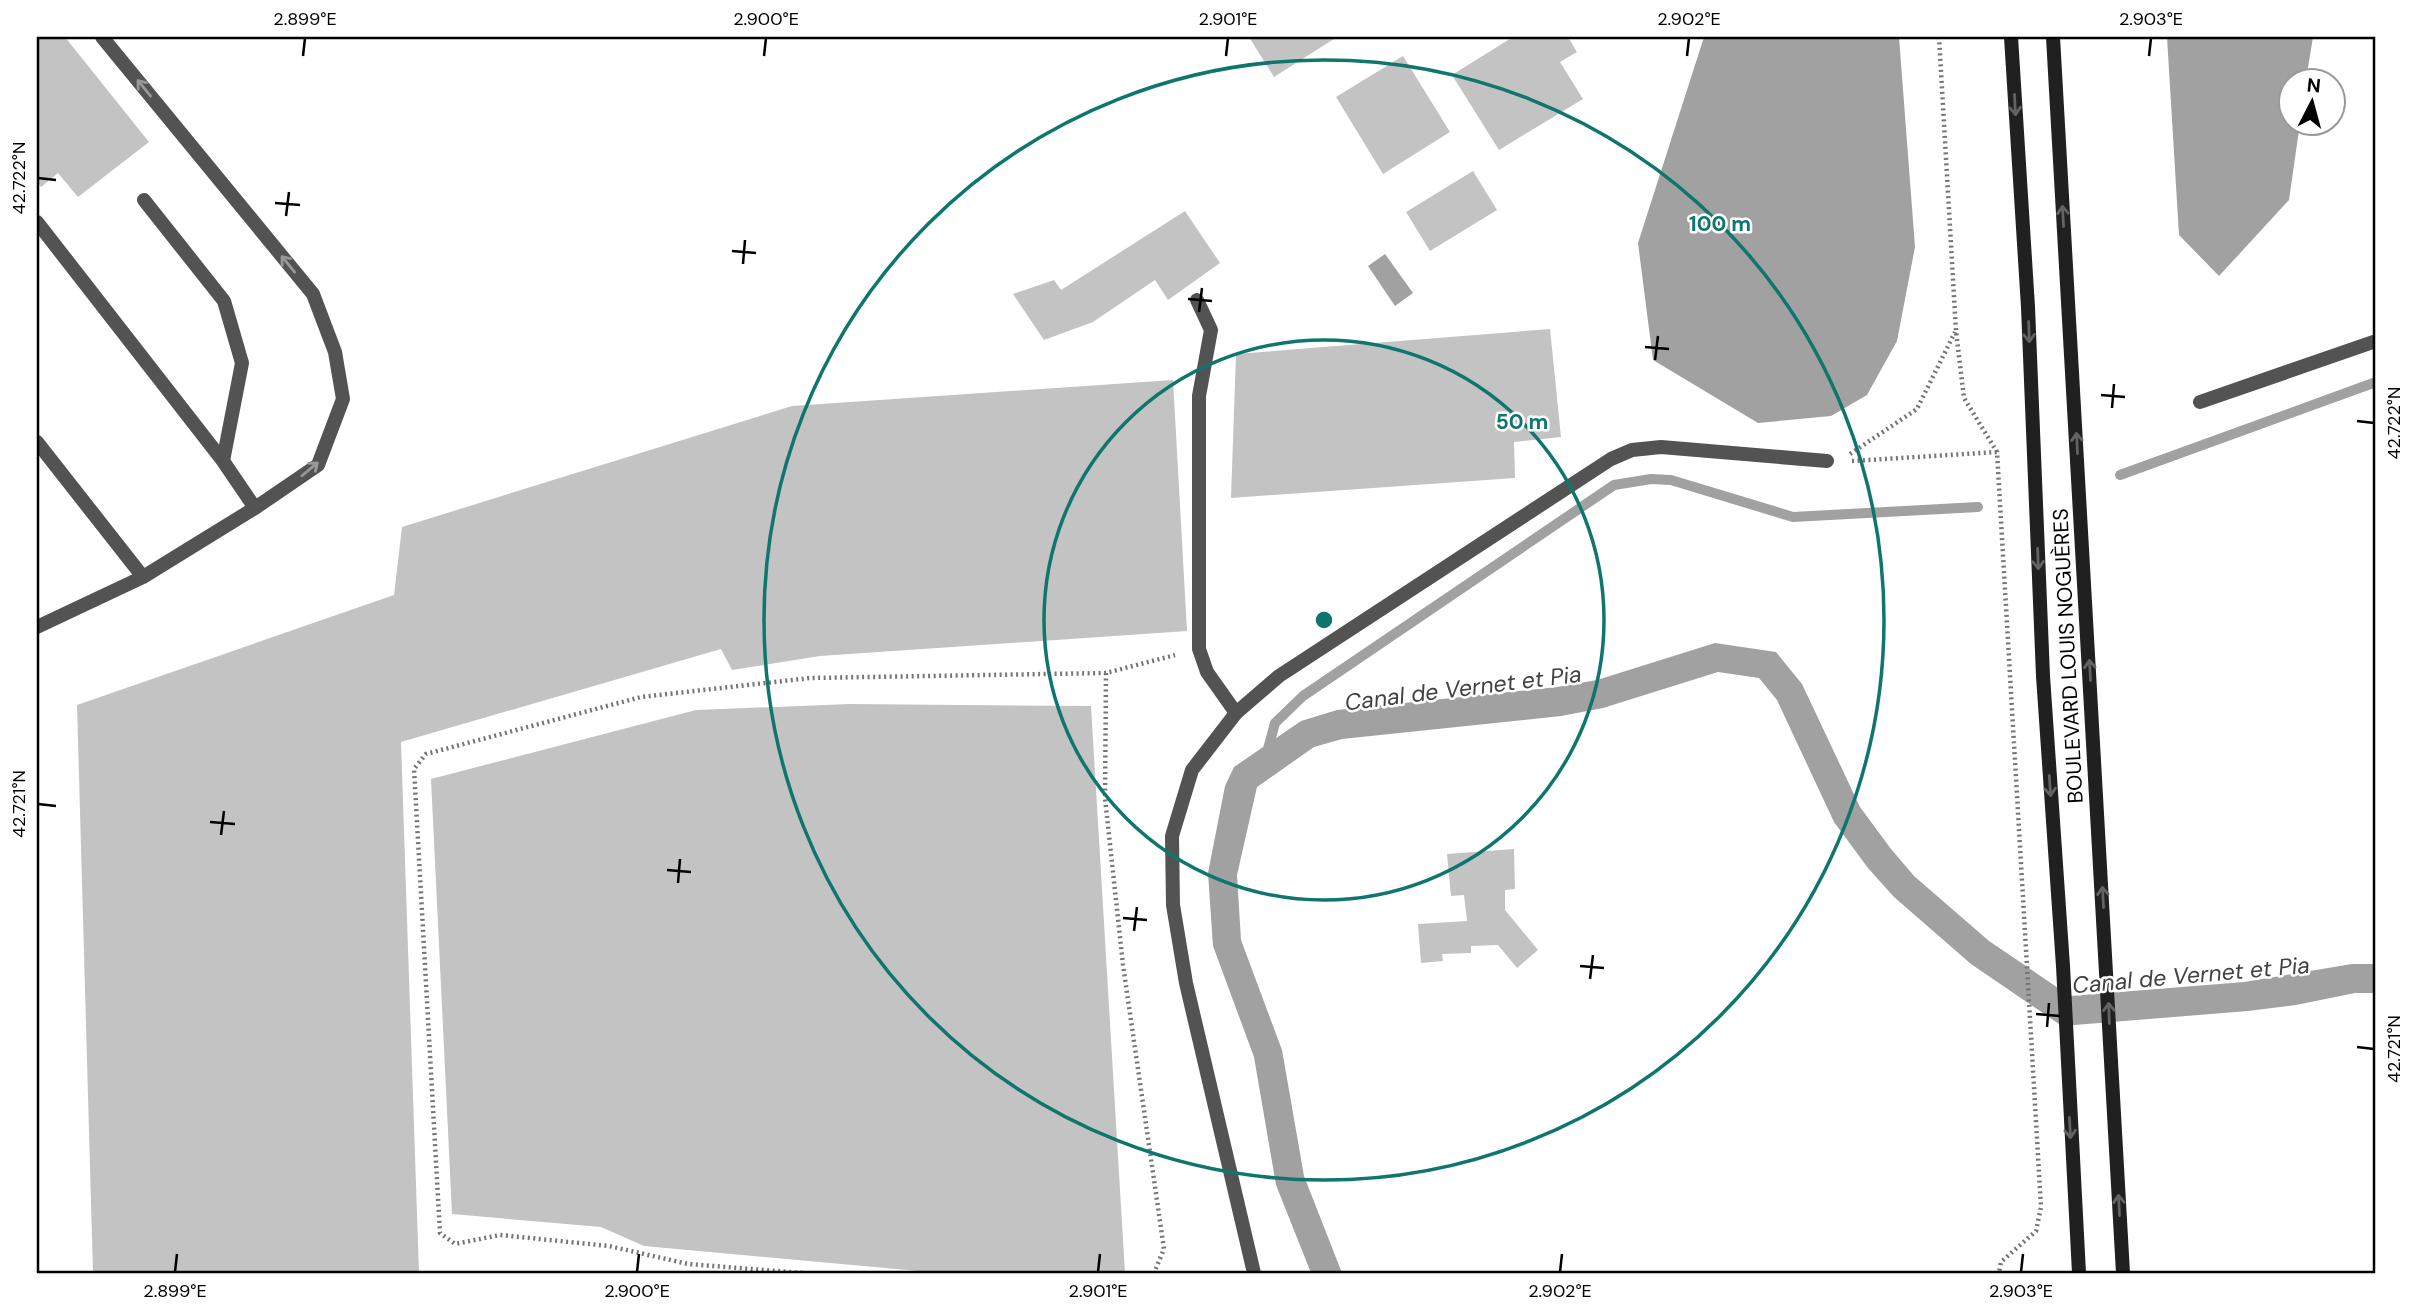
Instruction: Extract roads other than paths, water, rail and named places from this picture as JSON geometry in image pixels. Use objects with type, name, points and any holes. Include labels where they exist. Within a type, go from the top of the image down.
[{"type":"main road","name":"BOULEVARD LOUIS NOGUÈRES","points":[[2011,37],[2028,307],[2043,676],[2063,966],[2079,1273]]},
{"type":"main road","name":"BOULEVARD LOUIS NOGUÈRES","points":[[2053,37],[2123,1273]]},
{"type":"street","points":[[37,627],[143,577],[255,509],[318,465],[342,399],[335,352],[313,294],[102,37]]},
{"type":"street","points":[[144,200],[224,301],[242,363],[223,461]]},
{"type":"street","points":[[37,222],[223,461],[255,509]]},
{"type":"street","points":[[1198,300],[1210,330],[1199,396],[1199,649],[1207,672],[1236,713]]},
{"type":"street","points":[[2200,402],[2376,341]]},
{"type":"street","points":[[37,442],[143,577]]},
{"type":"street","points":[[1254,1273],[1186,982],[1173,905],[1172,836],[1192,770],[1236,713],[1279,676],[1611,460],[1632,450],[1661,447],[1832,461]]},
{"type":"waterway","points":[[2120,475],[2376,382]]},
{"type":"waterway","points":[[1266,756],[1275,723],[1303,696],[1614,485],[1651,479],[1671,480],[1793,517],[1978,507]]},
{"type":"water label","name":"Canal de Vernet et Pia","points":[[1463,688]]},
{"type":"water label","name":"Canal de Vernet et Pia","points":[[2191,975]]}]
